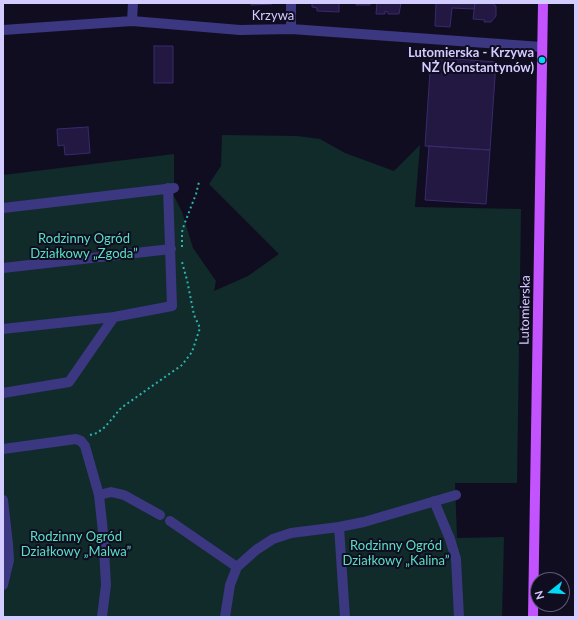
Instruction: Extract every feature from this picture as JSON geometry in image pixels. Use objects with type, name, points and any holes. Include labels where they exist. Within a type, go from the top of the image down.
[{"type":"main road","name":"Lutomierska","points":[[533,617],[543,3]]},
{"type":"street","points":[[132,3],[132,21]]},
{"type":"street","points":[[291,3],[291,28]]},
{"type":"street","name":"Krzywa","points":[[3,30],[132,21],[240,30],[291,28],[542,47]]},
{"type":"street","points":[[3,208],[171,188],[172,306],[114,317],[3,329]]},
{"type":"street","points":[[3,268],[171,249]]},
{"type":"street","points":[[3,393],[69,382],[114,317]]},
{"type":"street","points":[[3,449],[76,439],[81,441],[85,446],[99,495],[103,532],[106,585],[102,617]]},
{"type":"street","points":[[99,495],[110,492],[124,495],[160,515]]},
{"type":"street","points":[[225,617],[230,585],[237,567],[256,550],[273,539],[291,532],[339,527],[364,522],[456,495]]},
{"type":"street","points":[[3,500],[9,560],[3,585]]},
{"type":"street","points":[[434,501],[450,539],[456,559],[459,617]]},
{"type":"street","points":[[170,521],[237,567]]},
{"type":"street","points":[[339,527],[344,617]]},
{"type":"path","points":[[182,253],[182,232],[199,182]]},
{"type":"path","points":[[92,435],[97,434],[121,408],[182,365],[192,352],[200,328],[194,315],[182,260]]},
{"type":"green space","points":[[222,135],[297,136],[320,139],[345,153],[394,171],[420,145],[415,207],[521,209],[517,483],[455,483],[457,538],[504,537],[502,617],[3,617],[3,175],[174,154],[174,196],[182,212],[193,248],[216,281],[214,291],[248,276],[279,254],[209,184],[221,166]]},
{"type":"building","points":[[251,3],[272,3],[272,4],[251,5]]},
{"type":"building","points":[[312,3],[339,3],[339,12],[317,11],[317,8],[312,7]]},
{"type":"building","points":[[356,3],[370,3],[370,5],[356,5]]},
{"type":"building","points":[[377,3],[401,3],[399,14],[388,14],[388,12],[385,11],[385,14],[376,14]]},
{"type":"building","points":[[436,3],[475,3],[474,9],[452,8],[450,27],[435,26]]},
{"type":"building","points":[[475,3],[494,3],[496,6],[496,16],[491,22],[473,19]]},
{"type":"building","points":[[154,46],[173,46],[173,83],[154,83]]},
{"type":"building","points":[[431,57],[496,62],[490,150],[425,146]]},
{"type":"building","points":[[88,127],[90,153],[65,155],[64,145],[58,146],[57,129]]},
{"type":"building","points":[[429,146],[490,150],[486,204],[425,200]]},
{"type":"place","name":"Lutomierska - Krzywa NŻ (Konstantynów)","points":[[542,60]]},
{"type":"park label","name":"Rodzinny Ogród Działkowy „Zgoda”","points":[[84,246]]},
{"type":"park label","name":"Rodzinny Ogród Działkowy „Malwa”","points":[[76,544]]},
{"type":"park label","name":"Rodzinny Ogród Działkowy „Kalina”","points":[[396,554]]}]
